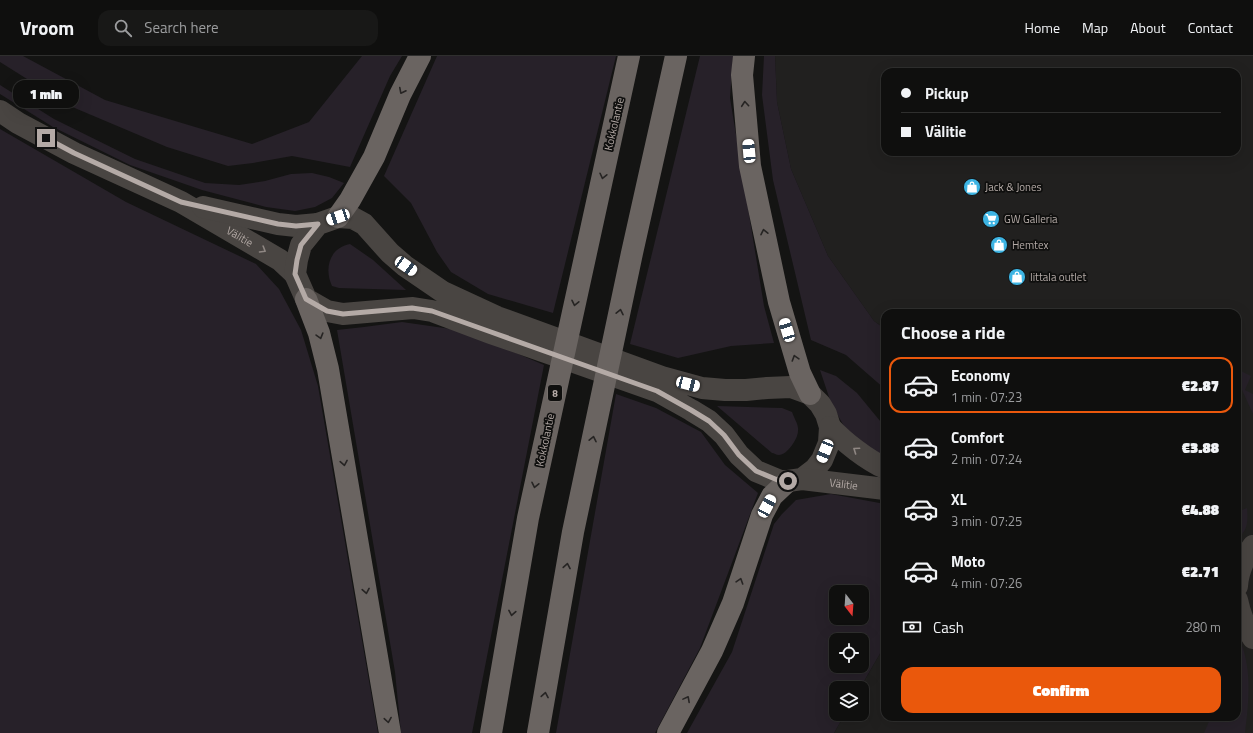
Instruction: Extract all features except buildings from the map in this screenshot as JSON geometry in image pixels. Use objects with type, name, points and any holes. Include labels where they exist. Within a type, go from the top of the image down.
[{"type":"highway","points":[[328,221],[350,200],[374,156],[400,95],[420,56]]},
{"type":"highway","name":"Kokkolantie","points":[[491,733],[528,518],[629,56]]},
{"type":"highway","points":[[538,733],[573,532],[632,253],[676,56]]},
{"type":"highway","points":[[744,56],[742,75],[750,166],[778,302],[800,373],[810,394]]},
{"type":"highway","points":[[306,299],[319,333],[328,369],[390,733]]},
{"type":"highway","points":[[668,733],[712,651],[733,603],[762,515],[772,496],[795,480]]},
{"type":"main road","name":"Välitie","points":[[0,111],[18,123],[74,153],[181,202],[280,260],[295,274]]},
{"type":"main road","name":"Välitie","points":[[181,202],[278,224],[296,226],[353,218],[364,224],[390,253],[400,261],[443,292],[494,325]]},
{"type":"main road","points":[[328,221],[301,245],[295,274],[306,299],[327,311],[343,314],[412,308],[432,311],[494,325],[659,384],[725,390],[791,387],[810,394],[820,404],[826,414],[830,427],[829,442],[822,460],[814,469],[795,480]]},
{"type":"main road","name":"Välitie","points":[[659,384],[691,410],[709,421],[724,435],[739,455],[756,471],[780,481],[795,480],[881,488]]},
{"type":"main road","points":[[830,427],[839,437],[855,450],[881,466]]},
{"type":"main road","points":[[1241,566],[1245,553]]},
{"type":"main road","points":[[1241,617],[1253,638]]},
{"type":"shaded area","points":[[0,56],[23,56],[105,100],[252,144],[309,122],[362,56],[402,56],[390,76],[350,167],[292,156],[228,166],[167,147],[70,106],[0,62]]},
{"type":"shaded area","points":[[437,56],[616,56],[553,313],[488,294],[451,272],[437,252],[411,203],[384,176]]},
{"type":"shaded area","points":[[700,56],[733,56],[730,98],[764,306],[774,343],[731,346],[678,358],[630,344]]},
{"type":"shaded area","points":[[764,56],[775,56],[777,102],[791,169],[828,256],[874,321],[881,326],[881,386],[846,355],[811,340],[773,180],[762,95]]},
{"type":"shaded area","points":[[775,56],[1253,56],[1253,733],[834,733],[841,721],[869,721],[869,681],[864,681],[881,652],[881,721],[1241,721],[1241,309],[881,309],[881,326],[874,321],[828,256],[791,169],[777,102]]},
{"type":"shaded area","points":[[0,85],[54,119],[135,159],[205,183],[239,185],[265,181],[291,174],[312,173],[329,177],[344,183],[332,198],[315,207],[295,211],[266,207],[202,190],[130,165],[53,127],[0,94]]},
{"type":"shaded area","points":[[0,129],[126,202],[256,264],[279,289],[301,330],[318,386],[378,733],[0,733]]},
{"type":"shaded area","points":[[350,244],[373,260],[406,290],[339,288],[332,286],[328,273],[330,260],[337,250]]},
{"type":"shaded area","points":[[402,322],[465,331],[544,365],[472,733],[401,733],[395,672],[337,330]]},
{"type":"shaded area","points":[[820,370],[836,376],[857,393],[881,422],[881,454],[869,449],[845,428],[831,403]]},
{"type":"shaded area","points":[[1241,371],[1251,376],[1245,390],[1253,394],[1253,414],[1241,388]]},
{"type":"shaded area","points":[[616,394],[656,408],[701,432],[725,465],[758,493],[700,648],[655,733],[556,733]]},
{"type":"shaded area","points":[[717,406],[782,408],[792,412],[798,426],[798,434],[789,450],[779,455],[772,453]]},
{"type":"shaded area","points":[[831,494],[881,503],[881,652],[869,673],[869,633],[829,633],[829,673],[869,673],[864,681],[829,681],[829,721],[841,721],[834,733],[687,733],[732,652],[774,524],[796,500]]},
{"type":"shaded area","points":[[1247,508],[1246,525],[1241,536],[1241,510]]},
{"type":"shaded area","points":[[1241,644],[1248,670],[1248,709],[1245,733],[1204,733],[1209,721],[1241,721]]},
{"type":"place","name":"Jack & Jones","points":[[972,187]]},
{"type":"place","name":"GW Galleria","points":[[991,219]]},
{"type":"place","name":"Hemtex","points":[[999,245]]},
{"type":"place","name":"Iittala outlet","points":[[1017,277]]},
{"type":"route","points":[[46,138],[74,153],[181,202],[278,224],[296,226],[318,224],[301,245],[295,274],[306,299],[327,311],[343,314],[412,308],[432,311],[657,391],[709,421],[724,435],[739,455],[756,471],[780,481],[788,481]]}]
